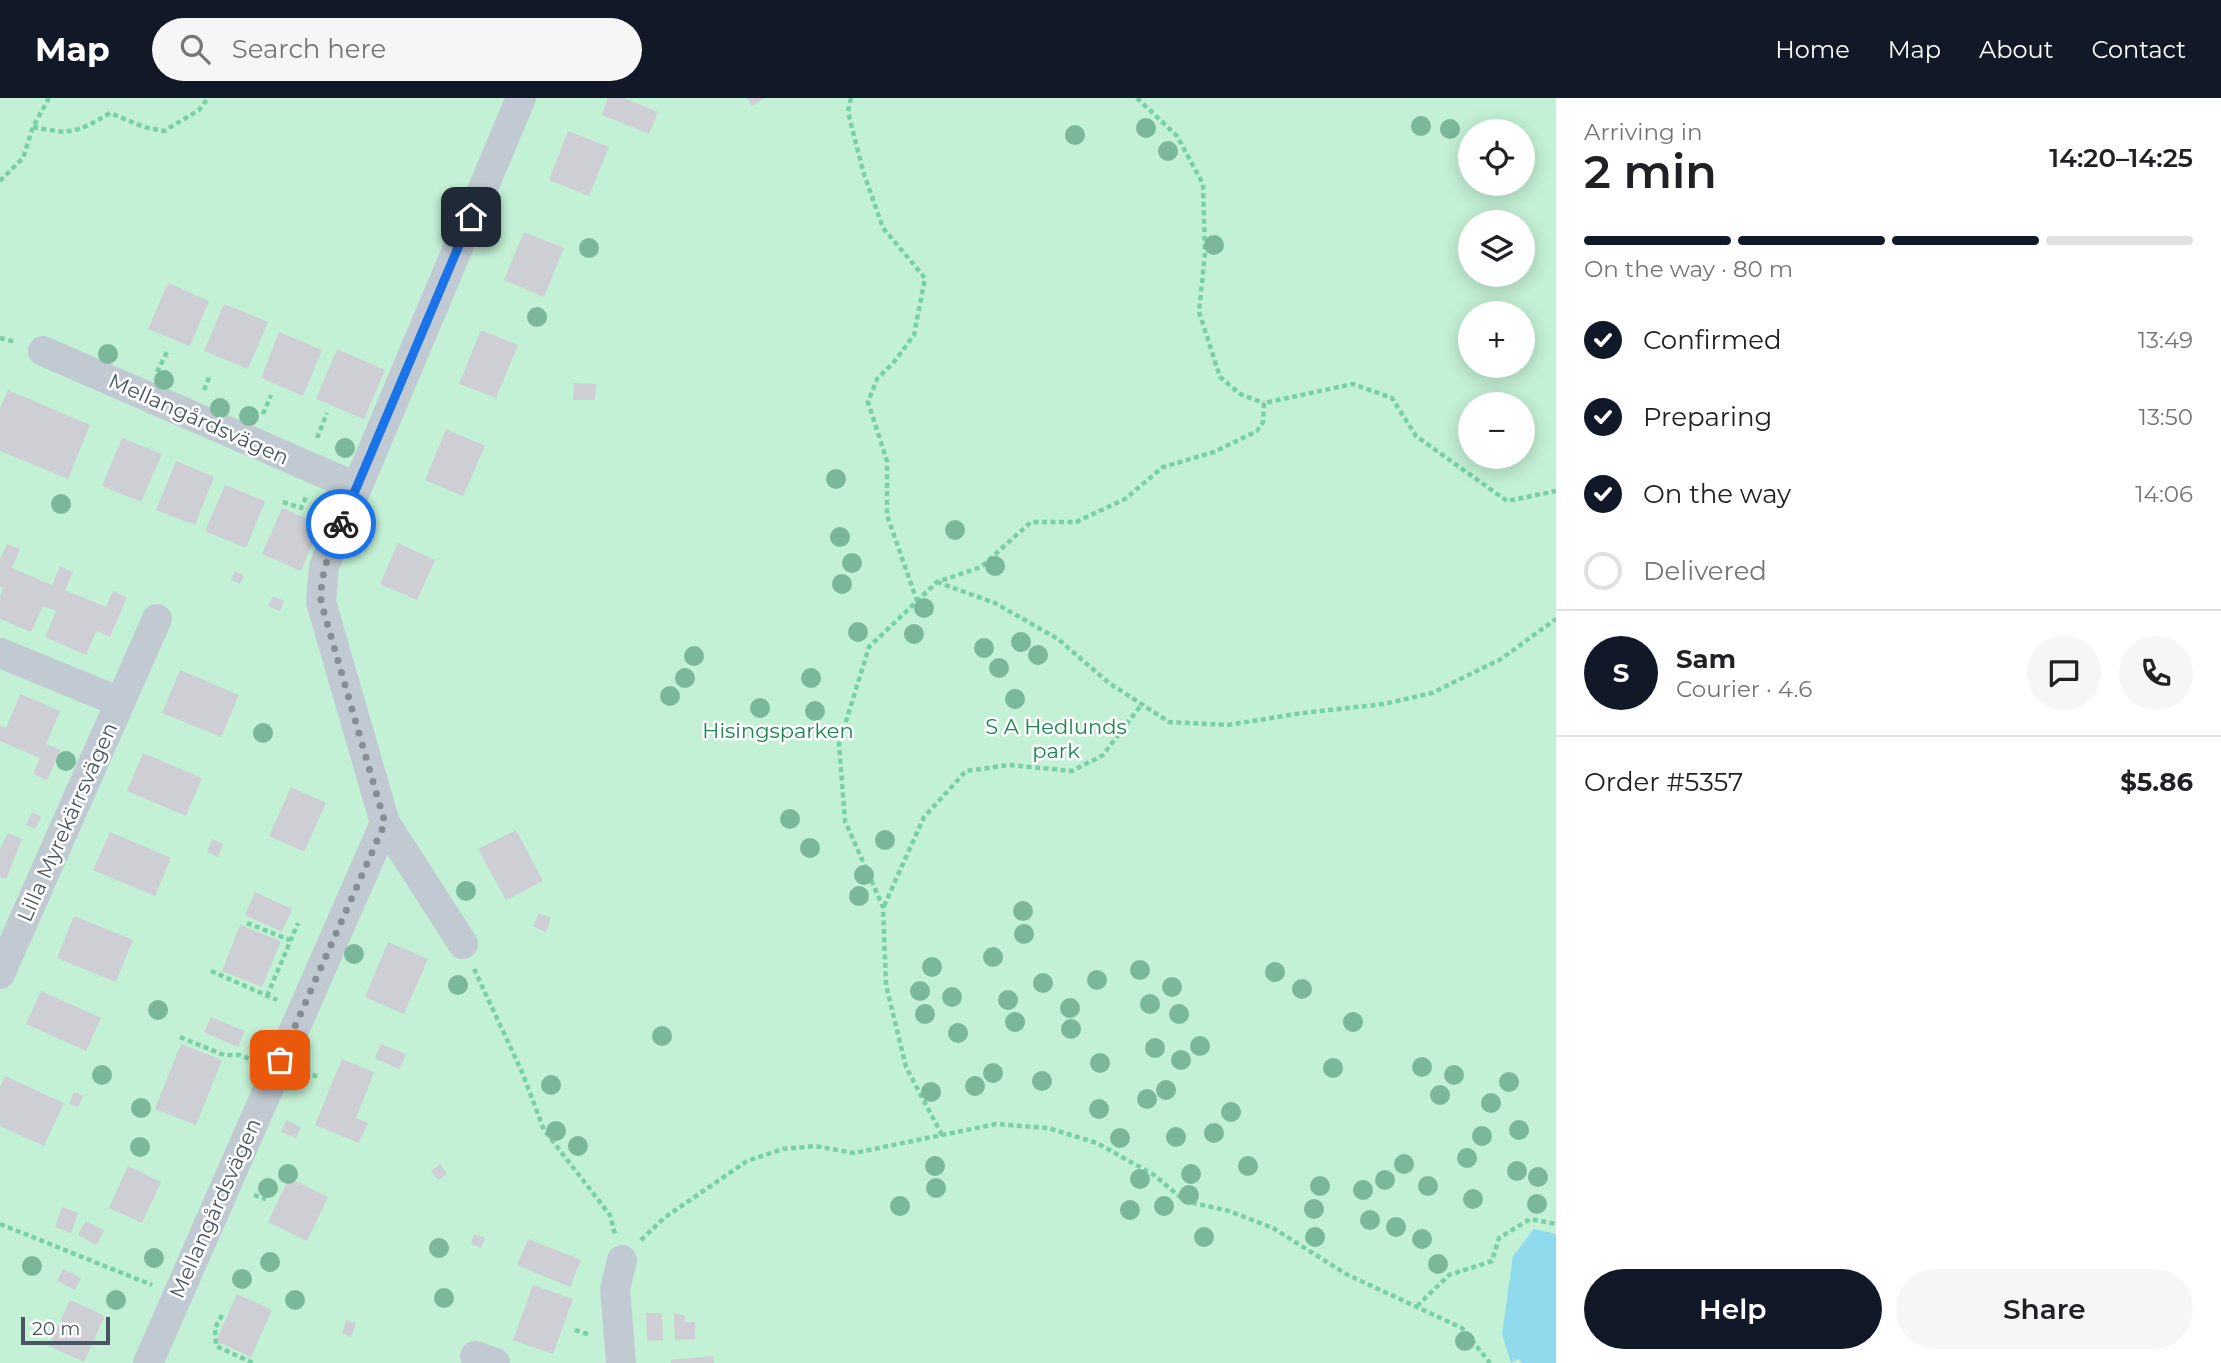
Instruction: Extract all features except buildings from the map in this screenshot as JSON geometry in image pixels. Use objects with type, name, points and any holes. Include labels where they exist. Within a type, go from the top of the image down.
[{"type":"street","points":[[463,944],[385,823],[321,602],[321,585],[324,566],[356,487],[521,98]]},
{"type":"street","name":"Mellangårdsvägen","points":[[43,351],[356,487]]},
{"type":"street","name":"Lilla Myrekärrsvägen","points":[[0,974],[7,939],[157,618]]},
{"type":"street","name":"Lilla Myrekärrsvägen","points":[[0,653],[120,702]]},
{"type":"street","name":"Mellangårdsvägen","points":[[148,1363],[385,823]]},
{"type":"street","points":[[621,1363],[615,1289],[622,1259]]},
{"type":"path","points":[[0,181],[23,158],[33,127],[49,98]]},
{"type":"path","points":[[33,127],[62,133],[84,128],[110,113],[144,127],[164,131],[199,110],[208,98]]},
{"type":"path","points":[[851,98],[848,112],[863,171],[883,228],[925,278],[914,335],[877,379],[868,402],[887,461],[887,515],[917,601]]},
{"type":"path","points":[[1137,98],[1177,136],[1203,184],[1205,253],[1199,312],[1220,377],[1240,394],[1264,403],[1353,384],[1392,398],[1416,436],[1507,501],[1556,491]]},
{"type":"path","points":[[942,1135],[905,1067],[886,985],[883,907],[845,821],[839,744],[869,647],[936,582],[981,567],[1031,522],[1076,522],[1125,499],[1163,467],[1214,453],[1257,431],[1263,422],[1264,403]]},
{"type":"path","points":[[936,582],[995,603],[1058,639],[1109,683],[1170,722],[1228,725],[1384,704],[1432,693],[1502,659],[1556,619]]},
{"type":"path","points":[[883,907],[924,817],[966,771],[1009,765],[1072,771],[1102,755],[1142,704]]},
{"type":"path","points":[[247,923],[290,940]]},
{"type":"path","points":[[267,996],[298,923]]},
{"type":"path","points":[[463,944],[522,1072],[544,1130],[610,1215],[622,1259],[664,1218],[747,1161],[783,1149],[815,1146],[854,1153],[996,1124],[1048,1128],[1097,1143],[1154,1175],[1185,1201],[1229,1211],[1273,1228],[1346,1274],[1462,1328],[1490,1363]]},
{"type":"path","points":[[211,971],[302,1011]]},
{"type":"path","points":[[180,1037],[224,1055],[240,1055],[275,1072]]},
{"type":"path","points":[[1417,1306],[1449,1275],[1492,1261],[1499,1238],[1530,1219],[1556,1224]]},
{"type":"path","points":[[0,1224],[176,1295]]},
{"type":"path","points":[[222,1315],[215,1328],[216,1346],[254,1363]]},
{"type":"green space","name":"S A Hedlunds park","points":[[0,98],[1556,98],[1556,1363],[0,1363]]},
{"type":"water","points":[[1534,1229],[1556,1234],[1556,1363],[1522,1363],[1519,1359],[1511,1363],[1502,1334],[1513,1256]]},
{"type":"way so far","points":[[280,1060],[385,823],[321,602],[324,566],[341,524]]},
{"type":"route","points":[[341,524],[471,217]]},
{"type":"park label","name":"Hisingsparken","points":[[778,730]]}]
